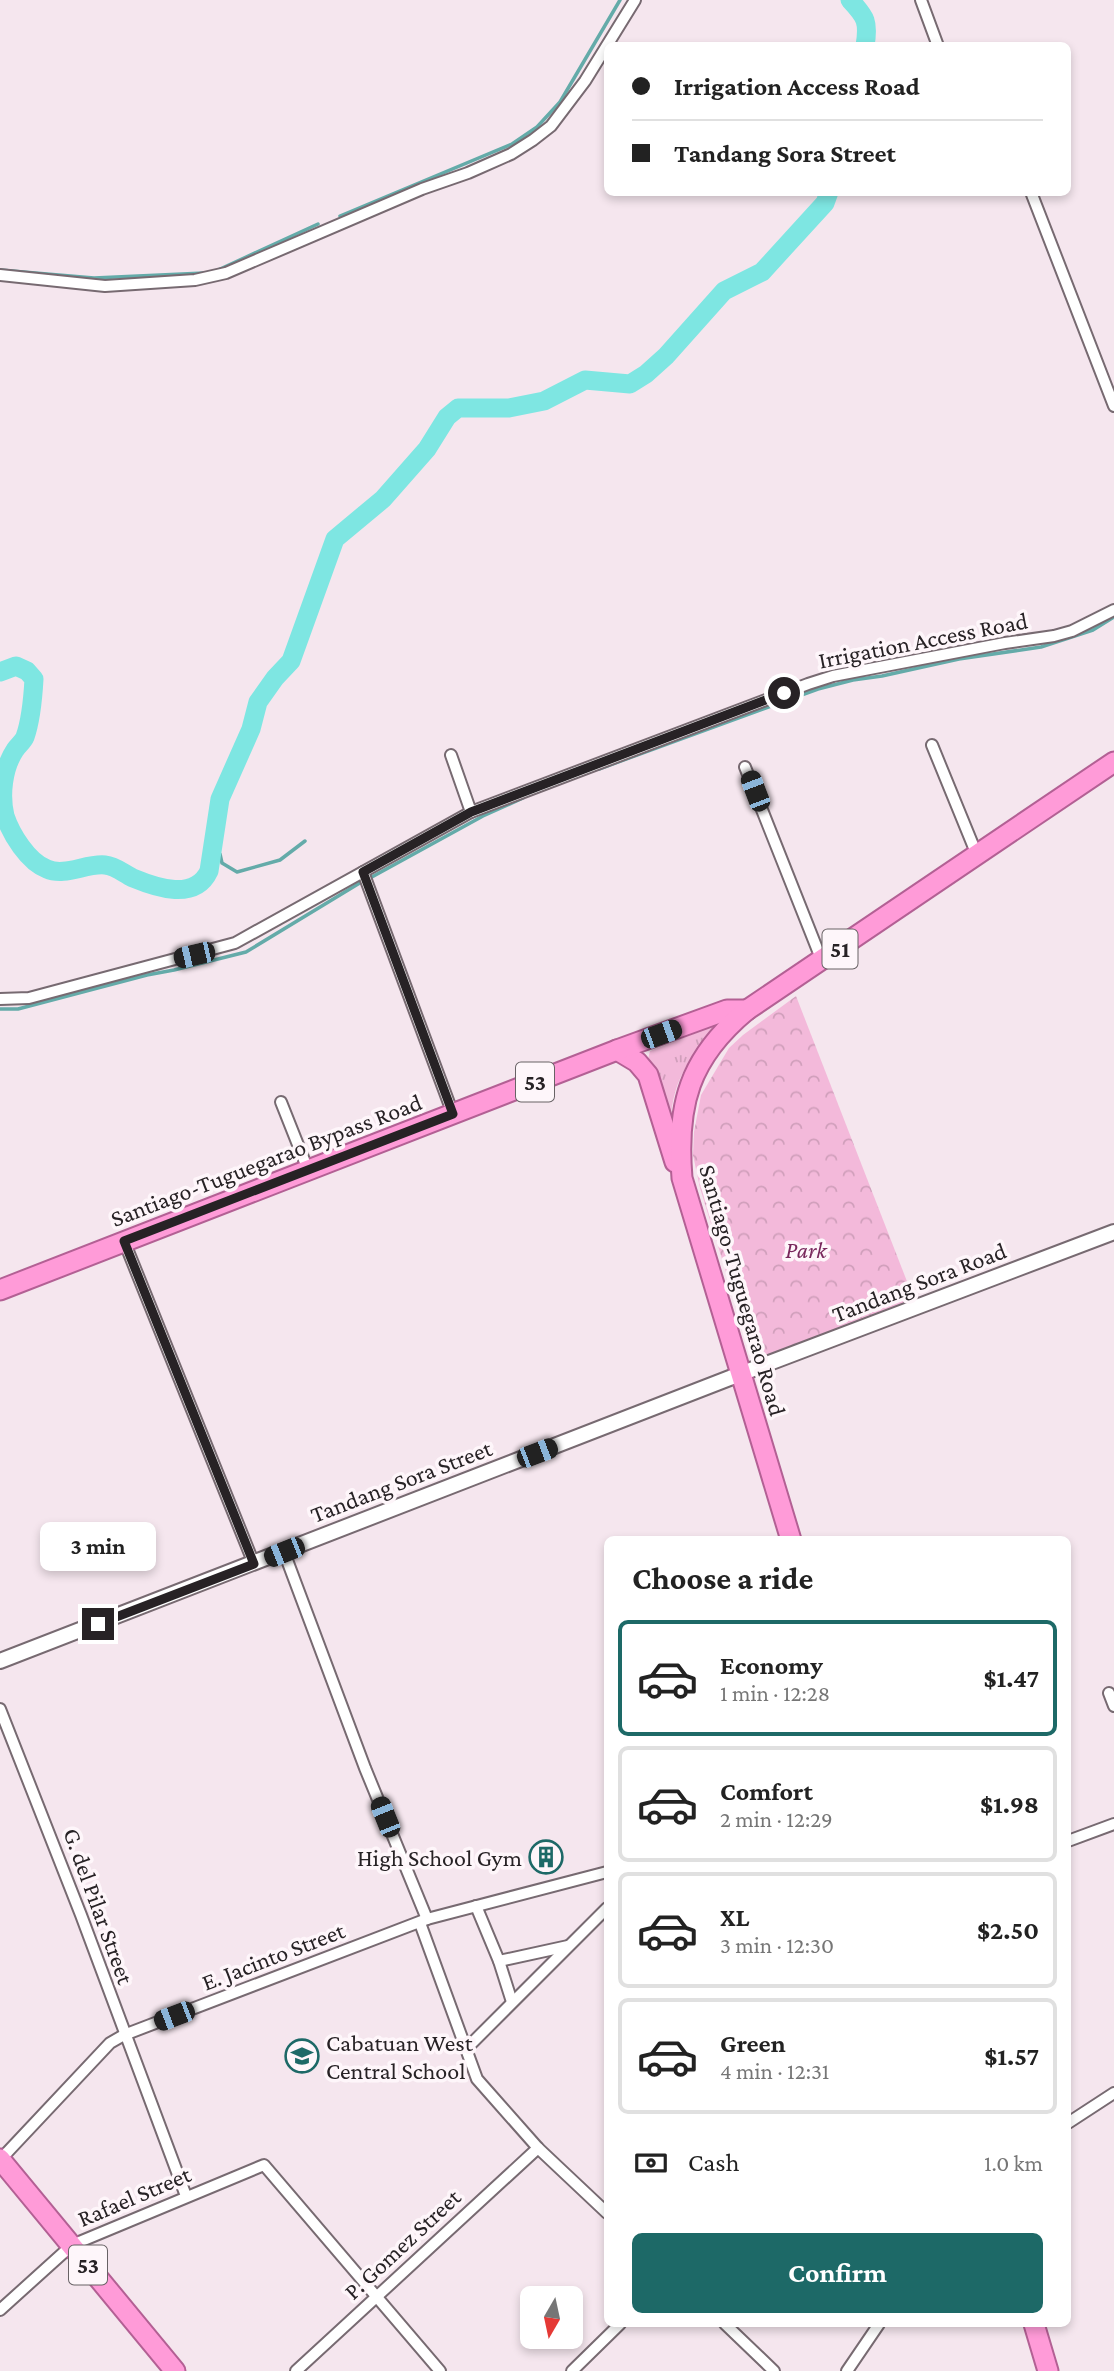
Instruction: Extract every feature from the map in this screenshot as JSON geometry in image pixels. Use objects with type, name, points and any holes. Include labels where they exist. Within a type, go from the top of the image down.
[{"type":"highway","name":"Santiago-Tuguegarao Road","points":[[790,1536],[682,1178],[679,1151],[681,1124],[684,1099],[689,1086],[711,1047],[747,1010],[1114,762]]},
{"type":"highway","name":"Santiago-Tuguegarao Bypass Road","points":[[0,1290],[617,1050],[727,1010],[747,1010]]},
{"type":"highway","points":[[617,1050],[637,1062],[648,1075],[659,1105],[667,1142],[682,1178]]},
{"type":"highway","name":"53","points":[[0,2160],[175,2371]]},
{"type":"highway","points":[[1035,2327],[1048,2371]]},
{"type":"street","points":[[609,42],[635,0]]},
{"type":"street","points":[[921,0],[937,42]]},
{"type":"street","points":[[0,275],[105,286],[148,285],[215,275],[511,154],[551,126],[604,49]]},
{"type":"street","points":[[1033,196],[1114,406]]},
{"type":"street","name":"Irrigation Access Road","points":[[0,999],[29,998],[235,943],[471,812],[833,676],[1054,636],[1072,631],[1114,610]]},
{"type":"street","points":[[932,745],[977,855]]},
{"type":"street","points":[[451,755],[471,812]]},
{"type":"street","points":[[746,767],[822,961]]},
{"type":"street","points":[[363,872],[453,1114]]},
{"type":"street","points":[[281,1102],[308,1170]]},
{"type":"street","name":"Tandang Sora Road","points":[[740,1374],[1114,1232]]},
{"type":"street","points":[[124,1241],[254,1564]]},
{"type":"street","name":"Tandang Sora Street","points":[[0,1661],[740,1374]]},
{"type":"street","points":[[284,1552],[424,1921],[477,2079],[538,2148],[604,2210]]},
{"type":"street","points":[[1109,1693],[1114,1706]]},
{"type":"street","name":"G. del Pilar Street","points":[[0,1709],[72,1891],[186,2196]]},
{"type":"street","points":[[1071,1841],[1114,1824]]},
{"type":"street","name":"E. Jacinto Street","points":[[0,2160],[110,2043],[124,2035],[424,1921],[604,1873]]},
{"type":"street","points":[[477,1906],[512,2002]]},
{"type":"street","points":[[466,2049],[604,1911]]},
{"type":"street","points":[[499,1961],[568,1946]]},
{"type":"street","points":[[1071,2121],[1114,2093]]},
{"type":"street","name":"P. Gomez Street","points":[[296,2371],[538,2148]]},
{"type":"street","name":"Rafael Street","points":[[0,2310],[72,2245],[264,2165],[377,2295]]},
{"type":"street","points":[[377,2295],[440,2371]]},
{"type":"street","points":[[572,2371],[617,2327]]},
{"type":"street","points":[[728,2327],[774,2371]]},
{"type":"street","points":[[847,2371],[877,2327]]},
{"type":"green space","name":"Park","points":[[796,996],[915,1302],[754,1362],[700,1188],[693,1155],[694,1132],[701,1095],[729,1048]]},
{"type":"green space","points":[[729,1020],[697,1051],[683,1073],[671,1115],[655,1068],[648,1059],[650,1051]]},
{"type":"waterway","points":[[340,216],[512,144],[537,127],[560,102],[620,0]]},
{"type":"waterway","points":[[850,0],[865,20],[866,42]]},
{"type":"waterway","points":[[0,672],[16,666],[27,671],[34,679],[27,730],[8,765],[3,791],[5,816],[11,831],[27,854],[40,865],[54,871],[105,865],[164,888],[175,890],[195,886],[209,871],[220,799],[251,729],[258,702],[291,661],[335,539],[383,499],[427,449],[447,417],[458,408],[509,408],[544,401],[585,380],[630,384],[646,374],[666,356],[724,291],[762,272],[825,203],[828,196]]},
{"type":"waterway","points":[[218,270],[318,224]]},
{"type":"waterway","points":[[0,270],[94,278],[204,273]]},
{"type":"waterway","points":[[599,769],[818,689],[959,659],[1041,647],[1093,630],[1114,617]]},
{"type":"waterway","points":[[370,878],[483,816],[523,798]]},
{"type":"waterway","points":[[214,846],[222,863],[237,872],[280,860],[305,841]]},
{"type":"waterway","points":[[0,1009],[18,1009],[246,952],[363,881]]},
{"type":"place","name":"High School Gym","points":[[546,1857]]},
{"type":"place","name":"Cabatuan West Central School","points":[[302,2056]]},
{"type":"route","points":[[98,1624],[254,1564],[124,1241],[453,1114],[363,872],[471,812],[784,693]]}]
